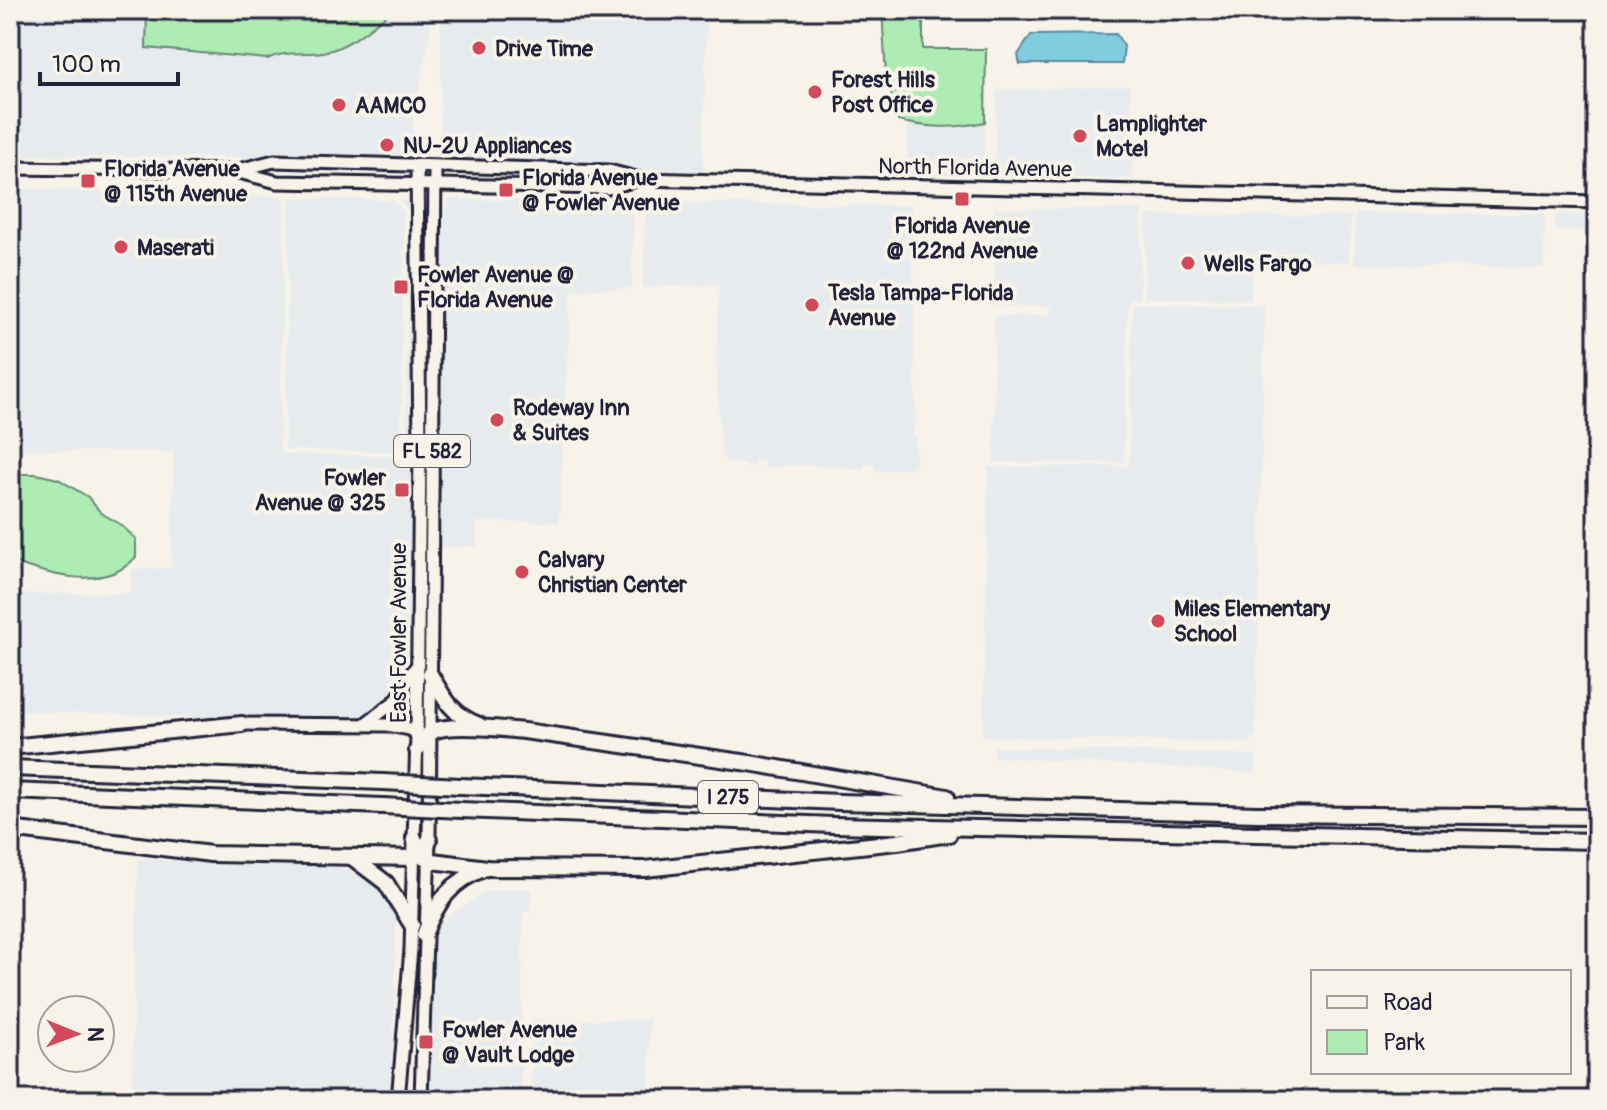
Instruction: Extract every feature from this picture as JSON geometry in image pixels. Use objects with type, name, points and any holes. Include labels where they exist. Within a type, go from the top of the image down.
[{"type":"highway","points":[[430,674],[458,715],[486,728]]},
{"type":"highway","points":[[10,747],[242,724]]},
{"type":"highway","points":[[423,744],[444,729],[486,728],[559,734],[995,805]]},
{"type":"highway","name":"I 275","points":[[10,768],[840,802],[1258,814],[1597,817]]},
{"type":"highway","name":"I 275","points":[[10,791],[985,829],[1597,841]]},
{"type":"highway","points":[[10,829],[211,854],[421,857],[487,868],[592,871],[663,868],[985,829]]},
{"type":"highway","points":[[421,857],[422,839]]},
{"type":"highway","points":[[353,858],[386,883],[412,925]]},
{"type":"highway","points":[[424,935],[438,902],[448,890],[459,880],[487,868]]},
{"type":"main road","name":"North Florida Avenue","points":[[10,168],[235,171],[274,161],[609,171],[640,179],[1597,202]]},
{"type":"main road","name":"East Fowler Avenue","points":[[417,166],[420,447],[417,663],[423,744],[422,839]]},
{"type":"main road","name":"East Fowler Avenue","points":[[423,744],[430,674],[435,167]]},
{"type":"main road","name":"North Florida Avenue","points":[[235,171],[271,182],[416,185],[608,188],[640,179]]},
{"type":"main road","points":[[365,724],[397,700],[417,663]]},
{"type":"main road","points":[[242,724],[401,726],[423,744]]},
{"type":"main road","points":[[398,1100],[412,925],[421,857]]},
{"type":"main road","points":[[421,857],[424,935],[421,1100]]},
{"type":"shaded area","points":[[10,10],[191,10],[273,53],[296,53],[342,46],[393,10],[430,10],[430,36],[418,94],[414,94],[412,159],[10,156]]},
{"type":"shaded area","points":[[441,10],[707,10],[703,166],[709,173],[440,160]]},
{"type":"shaded area","points":[[1130,86],[1133,179],[994,176],[996,90]]},
{"type":"shaded area","points":[[985,122],[983,176],[907,175],[907,123],[956,129]]},
{"type":"shaded area","points":[[10,189],[285,196],[280,450],[285,454],[401,456],[406,453],[409,212],[399,200],[411,200],[410,666],[392,697],[364,720],[10,711],[10,594],[131,593],[132,569],[171,568],[174,452],[10,450]]},
{"type":"shaded area","points":[[289,198],[394,200],[404,212],[401,452],[285,450]]},
{"type":"shaded area","points":[[449,199],[634,202],[632,288],[571,291],[559,522],[477,522],[477,546],[436,547],[439,235]]},
{"type":"shaded area","points":[[645,202],[912,206],[916,426],[913,426],[913,435],[916,436],[916,467],[881,471],[874,470],[874,465],[864,465],[863,469],[813,465],[765,467],[765,461],[755,460],[754,467],[727,461],[721,455],[716,358],[719,285],[643,288]]},
{"type":"shaded area","points":[[994,208],[1192,210],[1146,210],[1142,213],[1140,299],[1131,299],[1128,303],[1124,463],[994,463],[994,316],[1051,315],[1050,306],[994,306]]},
{"type":"shaded area","points":[[1355,213],[1545,214],[1544,268],[1354,264]]},
{"type":"shaded area","points":[[1555,214],[1597,215],[1597,231],[1555,230]]},
{"type":"shaded area","points":[[1146,215],[1351,216],[1350,262],[1253,260],[1251,300],[1144,298]]},
{"type":"shaded area","points":[[1132,303],[1265,305],[1256,735],[1249,743],[983,736],[988,467],[1129,466]]},
{"type":"shaded area","points":[[994,747],[1256,755],[1256,773],[994,757]]},
{"type":"shaded area","points":[[138,859],[338,867],[367,874],[376,881],[397,908],[391,1100],[131,1100]]},
{"type":"shaded area","points":[[532,888],[530,912],[523,912],[521,1100],[427,1100],[429,957],[436,924],[489,890]]},
{"type":"shaded area","points":[[532,1020],[650,1020],[649,1100],[531,1100]]},
{"type":"green space","points":[[147,10],[393,10],[360,35],[333,50],[267,59],[146,48]]},
{"type":"green space","points":[[882,10],[987,10],[923,13],[923,49],[986,49],[985,122],[941,127],[898,121],[886,76]]},
{"type":"green space","points":[[10,474],[36,474],[58,479],[88,497],[101,513],[120,524],[136,539],[136,557],[123,568],[93,577],[58,575],[10,561]]},
{"type":"water","points":[[1116,34],[1124,46],[1122,64],[1020,64],[1018,55],[1031,35]]},
{"type":"place","name":"Drive Time","points":[[479,48]]},
{"type":"place","name":"Forest Hills Post Office","points":[[815,92]]},
{"type":"place","name":"AAMCO","points":[[339,105]]},
{"type":"place","name":"Lamplighter Motel","points":[[1080,136]]},
{"type":"place","name":"NU-2U Appliances","points":[[387,145]]},
{"type":"place","name":"Florida Avenue @ 115th Avenue","points":[[88,181]]},
{"type":"place","name":"Florida Avenue @ Fowler Avenue","points":[[506,190]]},
{"type":"place","name":"Florida Avenue @ 122nd Avenue","points":[[962,199]]},
{"type":"place","name":"Maserati","points":[[121,247]]},
{"type":"place","name":"Wells Fargo","points":[[1188,263]]},
{"type":"place","name":"Fowler Avenue @ Florida Avenue","points":[[401,287]]},
{"type":"place","name":"Tesla Tampa-Florida Avenue","points":[[812,305]]},
{"type":"place","name":"Rodeway Inn & Suites","points":[[497,420]]},
{"type":"place","name":"Fowler Avenue @ 325","points":[[402,490]]},
{"type":"place","name":"Calvary Christian Center","points":[[522,572]]},
{"type":"place","name":"Miles Elementary School","points":[[1158,621]]},
{"type":"place","name":"Fowler Avenue @ Vault Lodge","points":[[426,1042]]}]
